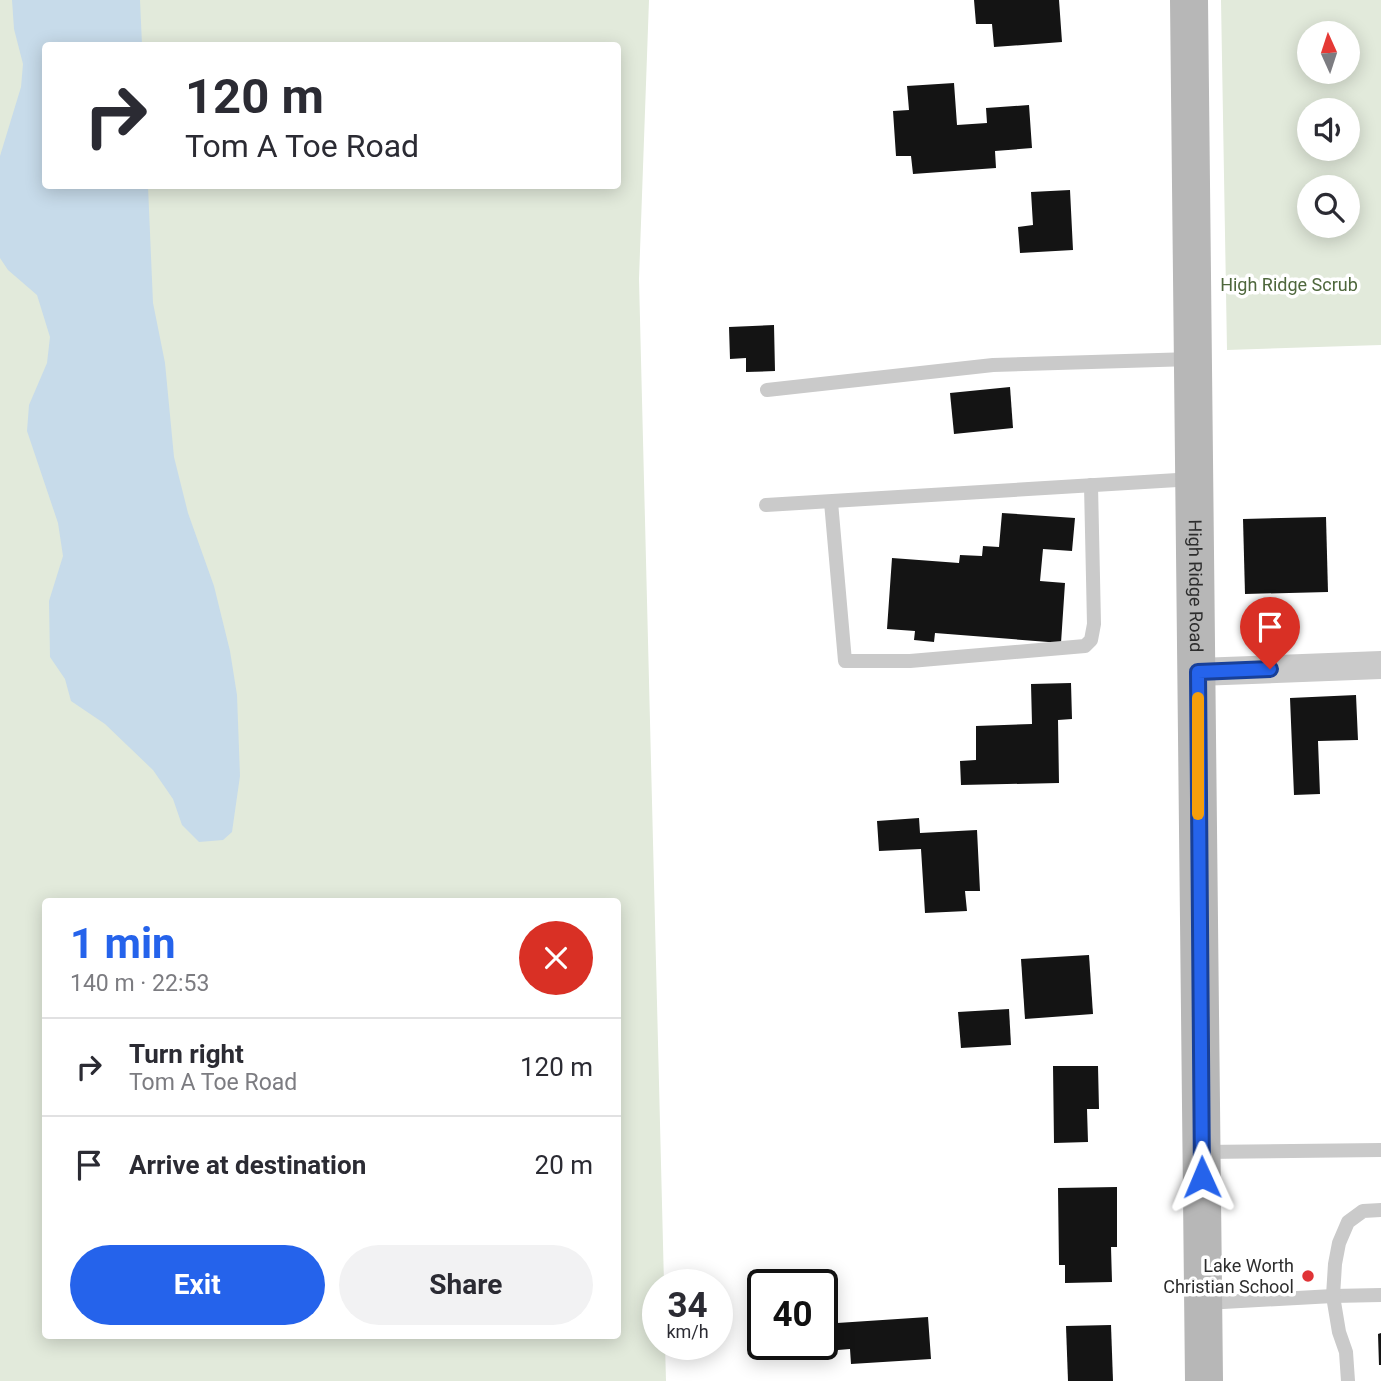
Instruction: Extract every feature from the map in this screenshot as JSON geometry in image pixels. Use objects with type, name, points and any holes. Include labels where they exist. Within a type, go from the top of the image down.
[{"type":"street","name":"High Ridge Road","points":[[1189,0],[1205,1381]]},
{"type":"street","points":[[1198,672],[1381,665]]},
{"type":"lane","points":[[767,390],[993,365],[1194,359]]},
{"type":"lane","points":[[766,505],[1195,479]]},
{"type":"lane","points":[[831,502],[845,661],[910,661],[1084,646],[1091,640],[1094,624],[1091,485]]},
{"type":"lane","points":[[1201,1152],[1381,1150]]},
{"type":"lane","points":[[1349,1381],[1346,1352],[1339,1332],[1333,1296],[1335,1264],[1339,1243],[1348,1222],[1363,1211],[1381,1210]]},
{"type":"lane","points":[[1204,1303],[1381,1295]]},
{"type":"green space","points":[[0,0],[649,0],[639,279],[664,1269],[642,1269],[642,1360],[665,1360],[666,1381],[0,1381]]},
{"type":"green space","name":"High Ridge Scrub","points":[[1221,0],[1381,0],[1381,345],[1227,350]]},
{"type":"water","points":[[12,0],[140,0],[142,42],[42,42],[42,189],[148,189],[153,303],[165,363],[174,457],[188,513],[214,586],[230,651],[237,695],[240,776],[232,832],[223,840],[199,842],[182,825],[173,799],[153,770],[105,724],[71,701],[65,679],[50,657],[49,601],[63,556],[58,523],[27,431],[29,405],[47,363],[50,337],[37,295],[8,270],[0,258],[0,156],[21,87],[23,64],[14,29]]},
{"type":"building","points":[[974,0],[1059,0],[1062,42],[994,47],[992,24],[976,24]]},
{"type":"building","points":[[954,83],[957,125],[987,123],[986,108],[1029,105],[1032,148],[995,151],[996,168],[913,174],[911,156],[896,156],[893,111],[909,110],[907,86]]},
{"type":"building","points":[[1070,190],[1073,250],[1020,253],[1018,227],[1033,225],[1031,192]]},
{"type":"building","points":[[774,325],[775,371],[746,372],[746,358],[730,359],[729,327]]},
{"type":"building","points":[[1010,387],[1013,428],[954,434],[950,393]]},
{"type":"building","points":[[1002,513],[1075,518],[1072,551],[1043,549],[1040,581],[1065,583],[1061,643],[935,633],[934,642],[914,640],[915,631],[887,629],[892,558],[959,563],[960,555],[982,556],[983,546],[999,547]]},
{"type":"building","points":[[1326,517],[1328,592],[1245,594],[1243,519]]},
{"type":"building","points":[[1071,683],[1072,719],[1058,720],[1059,783],[961,785],[960,761],[976,760],[976,726],[1032,724],[1031,684]]},
{"type":"building","points":[[1356,695],[1358,740],[1318,741],[1320,794],[1294,795],[1290,698]]},
{"type":"building","points":[[919,818],[920,833],[977,830],[980,891],[965,891],[967,911],[925,913],[921,849],[879,851],[877,821]]},
{"type":"building","points":[[1089,955],[1093,1014],[1025,1019],[1021,959]]},
{"type":"building","points":[[1009,1009],[1011,1045],[961,1048],[958,1012]]},
{"type":"building","points":[[1053,1066],[1098,1066],[1099,1109],[1087,1109],[1088,1142],[1054,1143]]},
{"type":"building","points":[[1117,1187],[1117,1247],[1111,1247],[1112,1282],[1065,1283],[1065,1265],[1059,1265],[1058,1188]]},
{"type":"building","points":[[928,1317],[931,1359],[851,1364],[850,1349],[838,1350],[838,1323]]},
{"type":"building","points":[[1111,1325],[1113,1381],[1068,1381],[1066,1326]]},
{"type":"building","points":[[1381,1333],[1381,1365],[1379,1365],[1378,1334]]},
{"type":"slow traffic","points":[[1198,698],[1198,814]]},
{"type":"place","name":"Lake Worth Christian School","points":[[1308,1276]]},
{"type":"route","points":[[1202,1177],[1198,672],[1270,669]]}]
